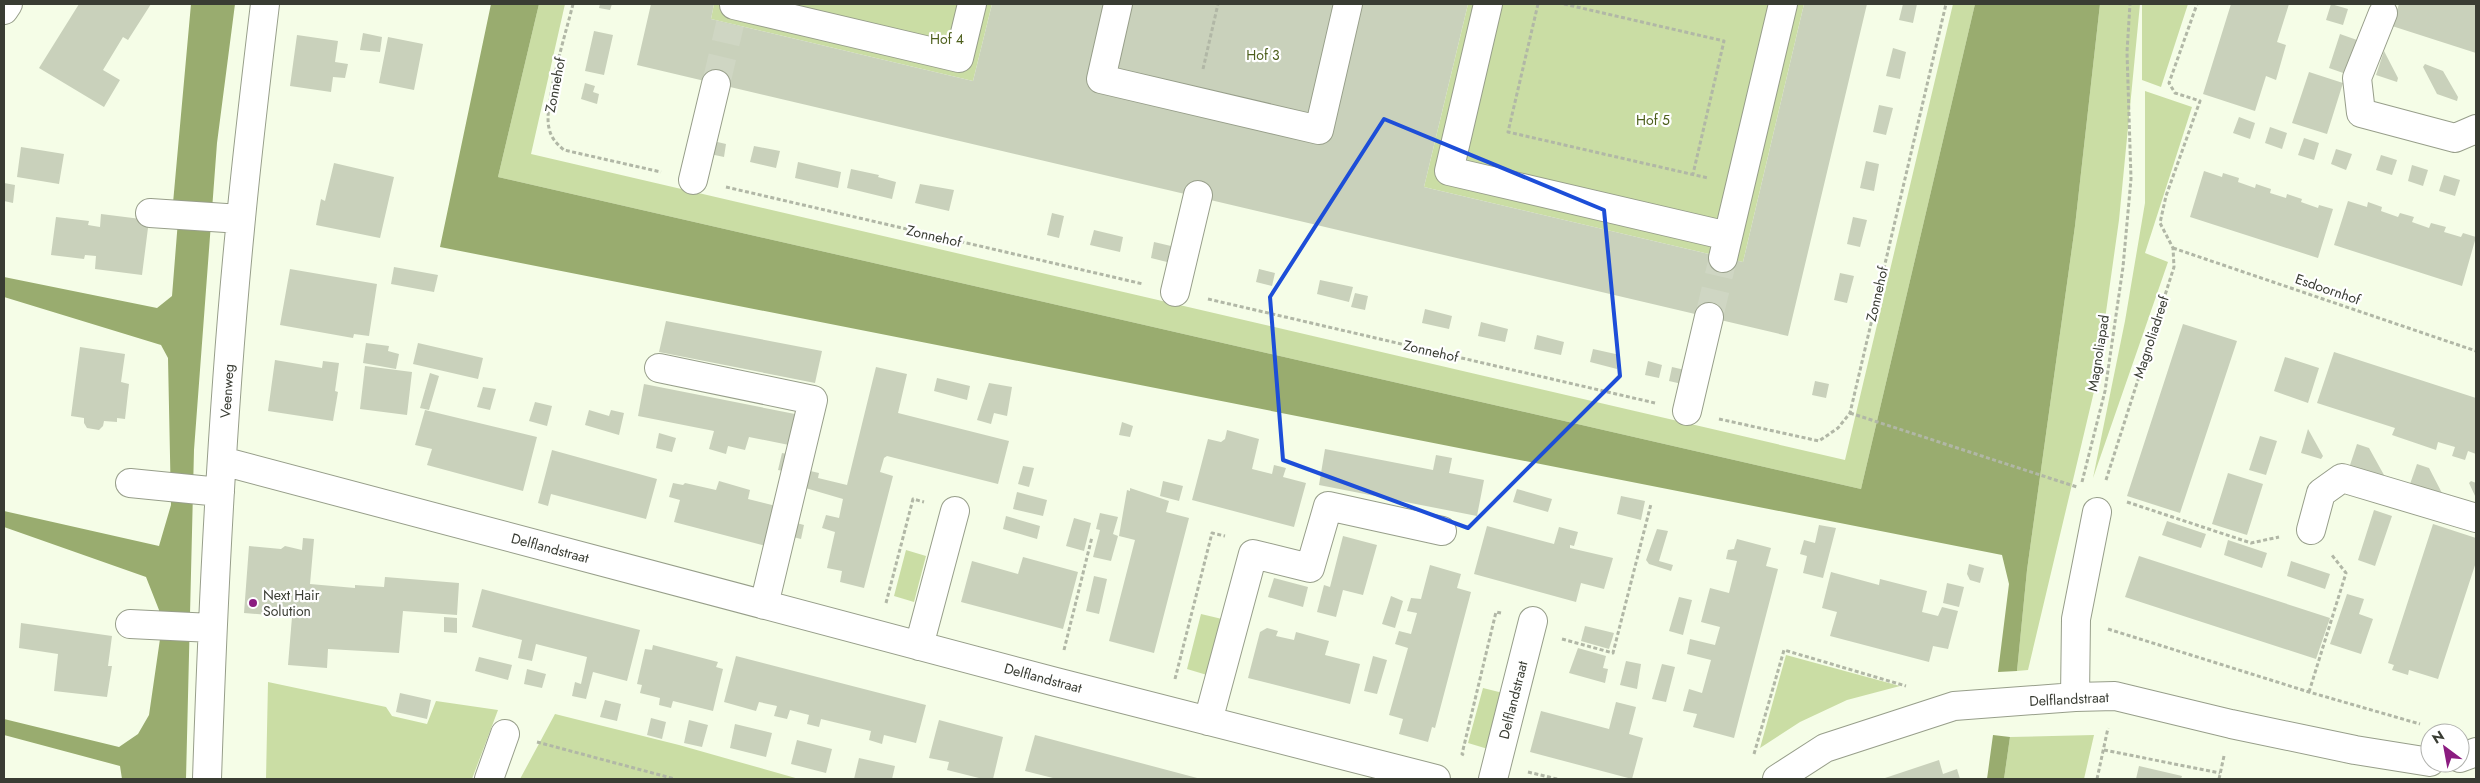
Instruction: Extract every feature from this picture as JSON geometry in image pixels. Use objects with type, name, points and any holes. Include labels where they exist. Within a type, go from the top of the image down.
[{"type":"street","points":[[4,10],[8,4]]},
{"type":"street","name":"Veenweg","points":[[207,779],[212,628],[222,461],[241,219],[265,4]]},
{"type":"street","points":[[733,11],[959,58],[972,4]]},
{"type":"street","points":[[1118,4],[1101,79],[1319,130],[1348,4]]},
{"type":"street","points":[[1488,4],[1449,171],[1726,247],[1783,4]]},
{"type":"street","points":[[2383,13],[2357,78],[2361,113],[2455,138],[2476,129]]},
{"type":"street","points":[[693,180],[716,84]]},
{"type":"street","points":[[1175,292],[1198,195]]},
{"type":"street","points":[[150,213],[241,219]]},
{"type":"street","points":[[1687,411],[1709,318]]},
{"type":"street","points":[[659,368],[813,400],[764,605]]},
{"type":"street","name":"Delflandstraat","points":[[222,461],[1208,722],[1436,779]]},
{"type":"street","points":[[2310,530],[2321,493],[2342,478],[2476,518]]},
{"type":"street","points":[[130,483],[220,492]]},
{"type":"street","points":[[2075,697],[2076,619],[2100,503]]},
{"type":"street","points":[[1208,722],[1253,554],[1310,568],[1328,506],[1442,531]]},
{"type":"street","points":[[919,646],[955,511]]},
{"type":"street","name":"Delflandstraat","points":[[1493,779],[1533,621]]},
{"type":"street","points":[[130,624],[212,628]]},
{"type":"street","name":"Delflandstraat","points":[[1777,779],[1825,748],[1954,706],[2075,697],[2115,696],[2231,724],[2355,750],[2420,760]]},
{"type":"street","points":[[489,779],[505,734]]},
{"type":"path","name":"Zonnehof","points":[[573,4],[549,104],[548,126],[552,139],[564,150],[1819,441],[1838,428],[1850,413],[1946,4]]},
{"type":"path","points":[[1195,101],[1218,4]]},
{"type":"path","points":[[1538,4],[1508,132],[1740,186]]},
{"type":"path","points":[[1564,4],[1724,40],[1693,174]]},
{"type":"path","name":"Magnoliapad","points":[[1850,413],[2080,488],[2105,391],[2123,267],[2131,179],[2127,52],[2130,4]]},
{"type":"path","points":[[2173,248],[2160,224],[2166,196],[2200,101],[2175,93],[2169,83],[2197,4]]},
{"type":"path","name":"Esdoornhof","points":[[2173,248],[2476,351]]},
{"type":"path","name":"Magnoliadreef","points":[[2100,503],[2116,443],[2174,267],[2173,248]]},
{"type":"path","points":[[877,635],[913,499],[955,511]]},
{"type":"path","points":[[2100,503],[2251,543],[2310,530],[2346,573],[2309,692]]},
{"type":"path","points":[[1533,621],[1548,635],[1613,653],[1651,504]]},
{"type":"path","points":[[1167,711],[1212,533],[1247,542],[1253,554]]},
{"type":"path","points":[[1056,682],[1092,537]]},
{"type":"path","points":[[2076,619],[2309,692],[2420,724]]},
{"type":"path","points":[[1752,763],[1784,650],[1925,691],[1954,706]]},
{"type":"path","points":[[2097,779],[2115,696]]},
{"type":"path","points":[[505,734],[675,779]]},
{"type":"path","points":[[2104,750],[2220,773]]},
{"type":"highlighted area","points":[[1384,119],[1604,210],[1620,376],[1468,528],[1283,460],[1270,297]]},
{"type":"green space","points":[[539,4],[565,4],[531,154],[1845,460],[1953,4],[1975,4],[1861,489],[498,177]]},
{"type":"green space","name":"Hof 4","points":[[714,4],[992,4],[973,81],[711,19]]},
{"type":"green space","name":"Hof 5","points":[[1468,4],[1804,4],[1743,262],[1424,187]]},
{"type":"green space","points":[[2100,4],[2140,4],[2119,220],[2096,383],[2028,670],[2017,671],[2027,570],[2075,226]]},
{"type":"green space","points":[[2142,4],[2188,4],[2161,87],[2142,80]]},
{"type":"green space","points":[[2145,91],[2192,107],[2145,253],[2168,262],[2093,478],[2125,321],[2145,203]]},
{"type":"green space","points":[[906,550],[926,556],[914,602],[894,596]]},
{"type":"green space","points":[[1201,614],[1222,619],[1207,675],[1187,669]]},
{"type":"green space","points":[[1786,655],[1900,686],[1847,700],[1800,722],[1760,748]]},
{"type":"green space","points":[[268,682],[386,707],[392,716],[427,724],[436,701],[498,710],[472,779],[266,779]]},
{"type":"green space","points":[[1483,688],[1503,693],[1488,749],[1468,743]]},
{"type":"green space","points":[[555,714],[679,745],[799,779],[520,779]]},
{"type":"green space","points":[[2094,735],[2084,779],[2004,779],[2010,737]]},
{"type":"shaded area","points":[[191,4],[235,4],[217,143],[194,450],[186,779],[122,779],[120,766],[4,735],[4,719],[119,747],[138,734],[149,715],[160,639],[159,610],[146,577],[4,527],[4,511],[159,546],[171,505],[168,358],[161,345],[4,297],[4,277],[157,308],[172,296],[179,208],[173,203]]},
{"type":"shaded area","points":[[491,4],[539,4],[498,177],[1861,489],[1975,4],[2100,4],[2075,226],[2027,570],[2017,671],[1998,672],[2009,584],[2002,555],[440,247]]},
{"type":"shaded area","points":[[1993,735],[2010,737],[2004,779],[1987,779]]},
{"type":"building","points":[[79,4],[151,4],[128,40],[123,37],[103,70],[120,80],[104,107],[39,68]]},
{"type":"building","points":[[600,4],[612,4],[610,10],[599,8]]},
{"type":"building","points":[[651,4],[714,4],[711,19],[973,81],[992,4],[1468,4],[1424,187],[1743,262],[1804,4],[1867,4],[1788,336],[637,65]]},
{"type":"building","points":[[1903,4],[1917,4],[1913,23],[1899,20]]},
{"type":"building","points":[[2231,4],[2289,4],[2277,42],[2286,45],[2276,80],[2266,76],[2255,111],[2203,94]]},
{"type":"building","points":[[2331,4],[2348,9],[2343,25],[2326,20]]},
{"type":"building","points":[[2399,4],[2476,4],[2476,53],[2392,26]]},
{"type":"building","points":[[594,31],[613,35],[604,75],[585,71]]},
{"type":"building","points":[[363,33],[382,37],[380,52],[360,50]]},
{"type":"building","points":[[2340,34],[2357,40],[2346,74],[2329,68]]},
{"type":"building","points":[[297,35],[338,41],[335,62],[348,64],[345,78],[333,77],[331,92],[290,86]]},
{"type":"building","points":[[388,37],[423,44],[414,90],[379,83]]},
{"type":"building","points":[[1893,48],[1906,52],[1900,79],[1886,76]]},
{"type":"building","points":[[2384,51],[2398,78],[2397,82],[2376,75]]},
{"type":"building","points":[[2425,64],[2443,71],[2458,97],[2457,101],[2437,94],[2423,67]]},
{"type":"building","points":[[2309,72],[2343,83],[2327,134],[2292,123]]},
{"type":"building","points":[[585,83],[595,86],[593,92],[599,94],[597,104],[581,99]]},
{"type":"building","points":[[1879,105],[1893,108],[1886,135],[1873,132]]},
{"type":"building","points":[[2239,117],[2255,123],[2250,139],[2233,133]]},
{"type":"building","points":[[2270,127],[2287,133],[2282,149],[2265,143]]},
{"type":"building","points":[[2304,138],[2319,143],[2314,160],[2298,155]]},
{"type":"building","points":[[713,141],[726,144],[724,157],[710,154]]},
{"type":"building","points":[[754,146],[780,151],[776,168],[750,162]]},
{"type":"building","points":[[21,147],[64,154],[59,184],[17,177]]},
{"type":"building","points":[[2336,149],[2352,154],[2346,170],[2331,164]]},
{"type":"building","points":[[2381,155],[2397,160],[2392,175],[2376,170]]},
{"type":"building","points":[[1866,161],[1879,164],[1874,191],[1860,188]]},
{"type":"building","points":[[798,162],[841,172],[838,188],[795,178]]},
{"type":"building","points":[[334,163],[394,177],[380,238],[316,225],[321,199],[325,201]]},
{"type":"building","points":[[2412,165],[2428,170],[2423,186],[2408,181]]},
{"type":"building","points":[[851,169],[879,175],[878,177],[896,182],[892,199],[847,188]]},
{"type":"building","points":[[2204,171],[2222,177],[2223,173],[2239,178],[2238,182],[2255,188],[2256,184],[2271,189],[2270,193],[2286,198],[2287,194],[2302,199],[2301,202],[2318,208],[2319,205],[2333,209],[2318,258],[2190,217]]},
{"type":"building","points":[[2444,175],[2460,180],[2455,196],[2439,191]]},
{"type":"building","points":[[4,183],[15,185],[13,203],[4,201]]},
{"type":"building","points":[[920,184],[954,190],[949,211],[915,203]]},
{"type":"building","points":[[2348,201],[2367,207],[2368,202],[2382,207],[2381,211],[2398,217],[2400,213],[2414,217],[2412,222],[2429,228],[2431,223],[2446,227],[2444,232],[2461,237],[2463,233],[2476,237],[2462,286],[2334,245]]},
{"type":"building","points":[[1052,213],[1064,216],[1059,238],[1047,235]]},
{"type":"building","points":[[101,214],[149,220],[142,275],[95,269],[96,256],[85,255],[84,259],[51,255],[56,217],[89,221],[88,225],[100,227]]},
{"type":"building","points":[[1853,217],[1867,220],[1860,247],[1847,244]]},
{"type":"building","points":[[1094,230],[1123,237],[1120,252],[1090,245]]},
{"type":"building","points":[[1154,242],[1171,246],[1167,262],[1151,258]]},
{"type":"building","points":[[394,267],[438,275],[434,292],[391,284]]},
{"type":"building","points":[[290,269],[377,284],[369,336],[354,334],[353,338],[280,325]]},
{"type":"building","points":[[1259,269],[1275,273],[1272,286],[1256,282]]},
{"type":"building","points":[[1840,273],[1854,276],[1847,303],[1834,300]]},
{"type":"building","points":[[1320,280],[1353,287],[1349,302],[1317,294]]},
{"type":"building","points":[[1355,293],[1368,296],[1365,310],[1351,307]]},
{"type":"building","points":[[1425,309],[1452,316],[1449,329],[1422,323]]},
{"type":"building","points":[[666,321],[822,351],[815,383],[659,352]]},
{"type":"building","points":[[1481,322],[1508,329],[1505,342],[1478,336]]},
{"type":"building","points":[[2183,324],[2237,341],[2180,513],[2127,496]]},
{"type":"building","points":[[1537,335],[1564,342],[1561,355],[1534,349]]},
{"type":"building","points":[[366,343],[389,346],[388,351],[399,354],[396,369],[363,363]]},
{"type":"building","points":[[418,343],[483,358],[478,379],[413,364]]},
{"type":"building","points":[[80,347],[125,354],[121,382],[129,384],[125,419],[117,418],[117,422],[104,421],[103,426],[99,430],[87,428],[84,418],[71,416]]},
{"type":"building","points":[[1593,349],[1620,355],[1617,369],[1590,362]]},
{"type":"building","points":[[2334,352],[2476,398],[2476,454],[2468,451],[2465,460],[2452,456],[2455,447],[2438,442],[2436,450],[2392,435],[2395,428],[2317,403]]},
{"type":"building","points":[[2285,357],[2319,368],[2308,403],[2274,391]]},
{"type":"building","points":[[275,360],[322,368],[323,361],[339,363],[335,391],[338,392],[333,421],[268,411]]},
{"type":"building","points":[[1648,361],[1662,365],[1659,378],[1645,375]]},
{"type":"building","points":[[365,366],[412,372],[407,415],[360,409]]},
{"type":"building","points":[[876,367],[907,374],[898,413],[1009,441],[998,484],[887,456],[884,458],[880,472],[893,476],[864,588],[840,582],[842,571],[827,568],[835,532],[822,528],[826,515],[839,518],[843,499],[802,487],[806,470],[819,473],[818,478],[847,485]]},
{"type":"building","points":[[1672,367],[1685,370],[1682,384],[1669,381]]},
{"type":"building","points":[[430,373],[439,376],[429,410],[420,408]]},
{"type":"building","points":[[937,378],[970,386],[967,400],[934,391]]},
{"type":"building","points":[[1815,381],[1829,384],[1826,398],[1812,395]]},
{"type":"building","points":[[989,383],[1012,387],[1007,416],[994,413],[991,424],[977,420]]},
{"type":"building","points":[[644,384],[800,415],[794,446],[749,437],[745,450],[728,446],[726,454],[709,449],[714,431],[638,416]]},
{"type":"building","points":[[483,387],[496,389],[490,410],[477,407]]},
{"type":"building","points":[[535,402],[552,406],[547,426],[529,421]]},
{"type":"building","points":[[425,410],[537,437],[523,491],[427,465],[432,449],[415,445]]},
{"type":"building","points":[[589,410],[609,416],[611,410],[624,413],[619,435],[585,425]]},
{"type":"building","points":[[1122,422],[1133,426],[1130,437],[1119,435]]},
{"type":"building","points":[[2308,429],[2323,456],[2321,459],[2301,453]]},
{"type":"building","points":[[1227,430],[1259,439],[1252,469],[1272,474],[1274,465],[1286,468],[1283,477],[1306,483],[1294,527],[1192,500],[1208,439],[1221,442],[1225,439]]},
{"type":"building","points":[[659,433],[676,438],[672,452],[656,448]]},
{"type":"building","points":[[2260,436],[2277,441],[2266,475],[2249,470]]},
{"type":"building","points":[[2357,444],[2369,448],[2384,475],[2382,479],[2349,468]]},
{"type":"building","points":[[1325,449],[1433,470],[1436,455],[1452,458],[1449,473],[1484,480],[1477,516],[1319,485]]},
{"type":"building","points":[[552,450],[657,479],[646,519],[551,494],[548,506],[538,503]]},
{"type":"building","points":[[782,453],[792,455],[788,472],[778,470]]},
{"type":"building","points":[[2417,464],[2429,468],[2443,495],[2409,487]]},
{"type":"building","points":[[1023,466],[1034,468],[1029,487],[1018,484]]},
{"type":"building","points":[[2228,473],[2263,484],[2247,535],[2212,524]]},
{"type":"building","points":[[719,481],[750,490],[748,499],[780,507],[770,547],[674,522],[680,500],[669,497],[673,483],[683,485],[685,483],[716,490]]},
{"type":"building","points":[[1163,481],[1183,486],[1179,501],[1160,496]]},
{"type":"building","points":[[2471,481],[2476,483],[2476,498],[2469,483]]},
{"type":"building","points":[[1130,488],[1169,501],[1166,512],[1189,518],[1154,653],[1109,641],[1135,540],[1119,536],[1127,490],[1130,491]]},
{"type":"building","points":[[1517,489],[1552,499],[1548,512],[1513,502]]},
{"type":"building","points":[[1017,492],[1047,500],[1043,516],[1013,509]]},
{"type":"building","points":[[1621,496],[1645,501],[1641,520],[1617,514]]},
{"type":"building","points":[[2374,510],[2392,516],[2375,566],[2358,560]]},
{"type":"building","points":[[1100,513],[1118,517],[1113,534],[1118,536],[1111,561],[1093,557],[1100,530],[1096,529]]},
{"type":"building","points":[[1006,516],[1040,526],[1037,539],[1003,529]]},
{"type":"building","points":[[1074,518],[1091,523],[1084,551],[1066,546]]},
{"type":"building","points":[[2167,521],[2206,534],[2201,548],[2162,535]]},
{"type":"building","points":[[793,522],[804,525],[801,539],[789,536]]},
{"type":"building","points":[[2433,524],[2476,538],[2476,562],[2438,679],[2409,670],[2408,675],[2392,670],[2394,665],[2388,663]]},
{"type":"building","points":[[1819,525],[1836,528],[1823,578],[1803,573],[1807,556],[1800,554],[1804,540],[1815,543]]},
{"type":"building","points":[[1487,526],[1554,544],[1559,527],[1578,532],[1574,546],[1570,545],[1570,548],[1613,558],[1604,589],[1581,583],[1576,602],[1474,574]]},
{"type":"building","points":[[1657,529],[1668,531],[1659,561],[1673,565],[1671,571],[1649,564],[1646,560]]},
{"type":"building","points":[[1343,536],[1377,545],[1363,595],[1343,590],[1336,617],[1317,612],[1324,585],[1330,587]]},
{"type":"building","points":[[303,538],[314,539],[310,584],[355,588],[355,585],[384,587],[385,577],[459,583],[457,615],[403,611],[399,653],[328,649],[327,668],[288,665],[292,617],[244,613],[249,546],[281,549],[285,546],[302,550]]},
{"type":"building","points":[[1737,539],[1771,548],[1766,566],[1778,569],[1734,738],[1693,727],[1697,714],[1683,711],[1689,689],[1702,693],[1711,660],[1687,654],[1690,639],[1715,645],[1720,627],[1701,622],[1710,588],[1729,593],[1737,561],[1726,559],[1728,550],[1734,549]]},
{"type":"building","points":[[2228,540],[2267,553],[2262,568],[2224,555]]},
{"type":"building","points":[[2139,556],[2330,618],[2316,659],[2125,597]]},
{"type":"building","points":[[1023,557],[1078,572],[1063,629],[961,602],[972,561],[1018,574]]},
{"type":"building","points":[[2291,561],[2330,574],[2325,589],[2287,576]]},
{"type":"building","points":[[1969,564],[1984,568],[1980,583],[1970,580],[1967,574]]},
{"type":"building","points":[[1430,565],[1461,574],[1457,588],[1471,592],[1435,728],[1432,727],[1428,742],[1399,734],[1403,719],[1389,715],[1408,648],[1395,644],[1399,631],[1411,634],[1417,613],[1407,611],[1411,598],[1421,599]]},
{"type":"building","points":[[1831,572],[1879,585],[1880,579],[1927,591],[1922,612],[1938,616],[1942,607],[1958,611],[1948,649],[1933,646],[1929,662],[1830,636],[1837,612],[1822,608]]},
{"type":"building","points":[[1094,576],[1107,579],[1099,614],[1086,611]]},
{"type":"building","points":[[1274,578],[1308,587],[1303,607],[1268,597]]},
{"type":"building","points":[[1947,583],[1964,587],[1959,607],[1943,603]]},
{"type":"building","points":[[482,589],[640,630],[627,681],[593,672],[586,699],[572,696],[575,682],[581,684],[587,657],[536,644],[532,661],[518,658],[522,640],[472,627]]},
{"type":"building","points":[[2347,594],[2364,599],[2359,614],[2373,619],[2361,654],[2330,644]]},
{"type":"building","points":[[1391,596],[1403,601],[1395,628],[1382,624]]},
{"type":"building","points":[[1679,597],[1692,600],[1683,635],[1669,631]]},
{"type":"building","points":[[444,617],[457,618],[457,633],[444,632]]},
{"type":"building","points":[[21,623],[112,636],[108,666],[112,666],[107,697],[54,691],[58,654],[19,648]]},
{"type":"building","points":[[1585,626],[1614,633],[1609,649],[1581,641]]},
{"type":"building","points":[[1267,628],[1278,631],[1276,636],[1294,640],[1296,632],[1329,641],[1325,655],[1360,664],[1350,704],[1248,678],[1260,632]]},
{"type":"building","points":[[653,645],[718,662],[716,667],[723,669],[713,711],[673,701],[671,708],[659,705],[660,698],[640,693],[642,685],[637,684],[645,649],[652,650]]},
{"type":"building","points":[[1578,648],[1606,656],[1603,668],[1608,669],[1605,683],[1569,673]]},
{"type":"building","points":[[736,656],[926,705],[916,743],[884,735],[882,744],[869,740],[871,731],[821,719],[819,727],[807,724],[809,715],[790,710],[787,719],[774,716],[777,706],[759,702],[756,711],[724,702]]},
{"type":"building","points":[[1373,656],[1387,660],[1377,694],[1364,691]]},
{"type":"building","points":[[479,657],[512,665],[508,680],[475,671]]},
{"type":"building","points":[[1626,661],[1641,664],[1637,689],[1620,685]]},
{"type":"building","points":[[1662,664],[1675,667],[1666,702],[1652,699]]},
{"type":"building","points":[[527,669],[546,674],[542,688],[524,684]]},
{"type":"building","points":[[400,693],[431,700],[427,719],[396,712]]},
{"type":"building","points":[[605,700],[621,704],[617,721],[600,717]]},
{"type":"building","points":[[1616,702],[1636,707],[1629,734],[1643,738],[1632,779],[1530,752],[1541,711],[1609,729]]},
{"type":"building","points":[[651,718],[666,722],[662,739],[647,735]]},
{"type":"building","points":[[689,720],[708,725],[702,747],[684,743]]},
{"type":"building","points":[[939,720],[1003,737],[993,779],[983,779],[947,770],[949,762],[929,758]]},
{"type":"building","points":[[735,724],[772,733],[766,757],[730,748]]},
{"type":"building","points":[[1035,735],[1201,779],[1057,779],[1025,771]]},
{"type":"building","points":[[797,740],[832,749],[826,773],[791,764]]},
{"type":"building","points":[[859,758],[895,766],[892,779],[854,779]]},
{"type":"building","points":[[1939,760],[1943,774],[1957,769],[1960,779],[1882,779]]},
{"type":"building","points":[[2139,766],[2182,776],[2181,779],[2136,779]]},
{"type":"tunnel","points":[[716,84],[730,24]]},
{"type":"tunnel","points":[[1709,317],[1723,258]]},
{"type":"place","name":"Next Hair Solution","points":[[253,603]]},
{"type":"park label","name":"Hof 3","points":[[1263,55]]}]
